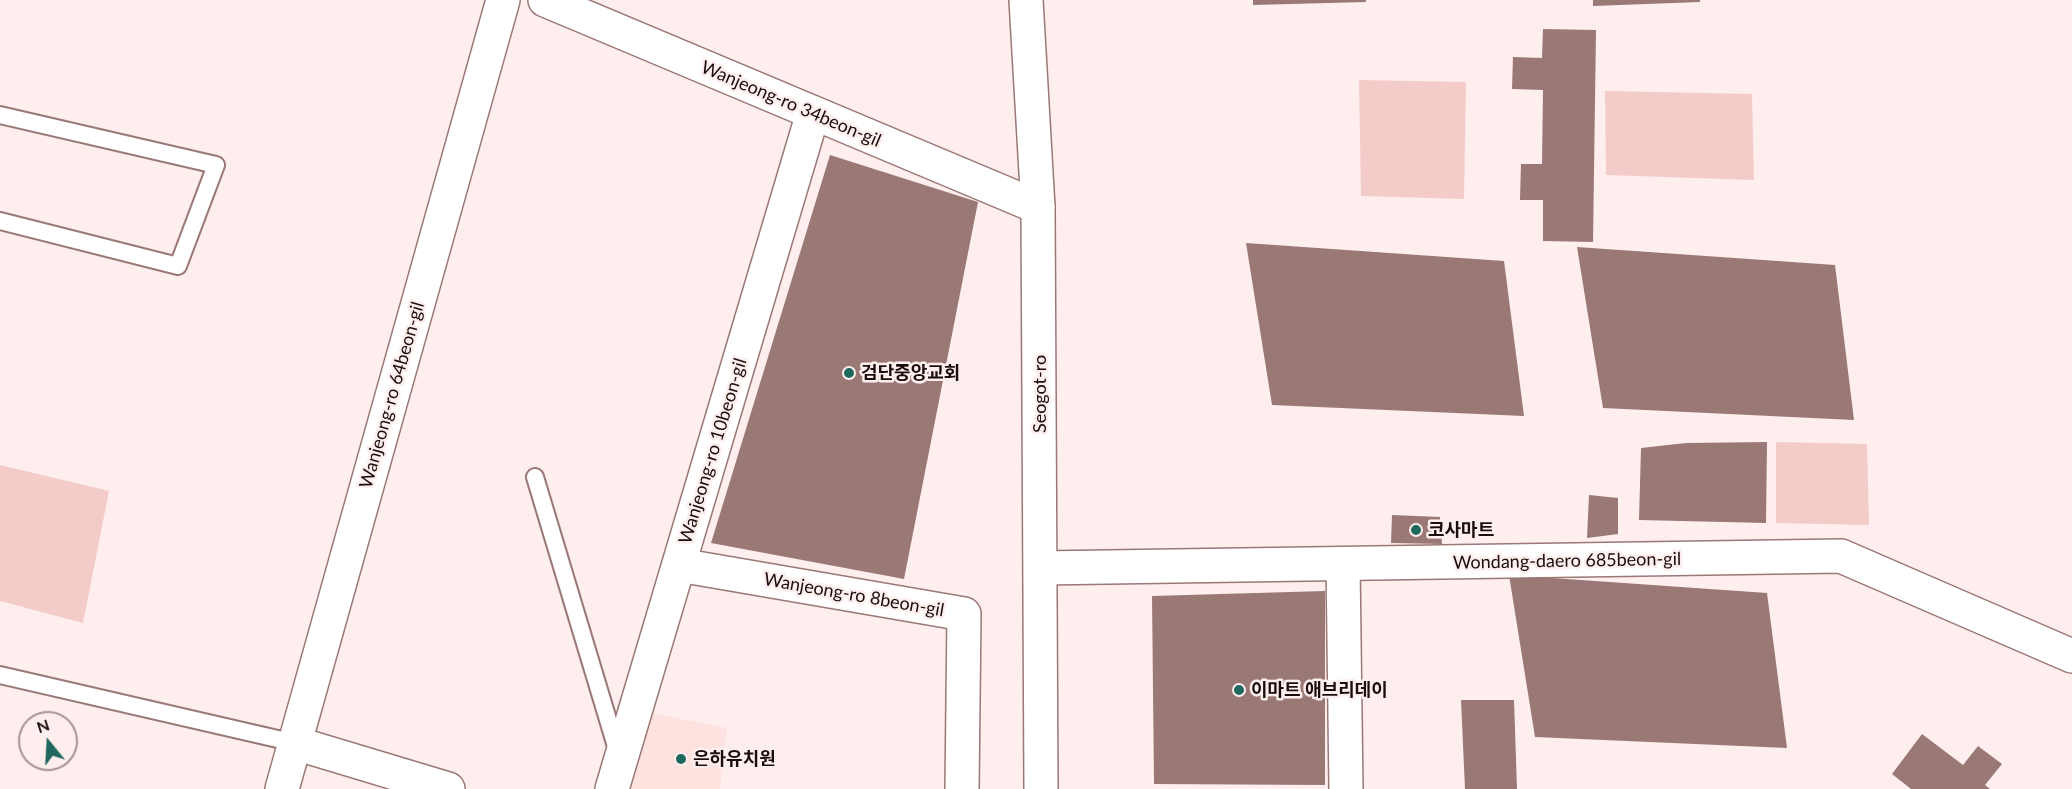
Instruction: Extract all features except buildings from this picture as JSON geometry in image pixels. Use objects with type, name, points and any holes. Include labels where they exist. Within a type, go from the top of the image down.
[{"type":"street","name":"Wanjeong-ro 64beon-gil","points":[[282,789],[503,0]]},
{"type":"street","name":"Wanjeong-ro 34beon-gil","points":[[544,0],[1038,207]]},
{"type":"street","name":"Seogot-ro","points":[[1026,0],[1038,207],[1041,789]]},
{"type":"street","name":"Wanjeong-ro 10beon-gil","points":[[616,774],[813,113]]},
{"type":"street","name":"Wondang-daero 685beon-gil","points":[[1041,568],[1841,556],[2062,645]]},
{"type":"street","points":[[1343,564],[1346,789]]},
{"type":"street","name":"Wanjeong-ro 8beon-gil","points":[[679,565],[964,614],[962,789]]},
{"type":"street","points":[[295,742],[448,789]]},
{"type":"lane","points":[[0,115],[216,165],[178,266],[0,221]]},
{"type":"lane","points":[[535,477],[616,774]]},
{"type":"lane","points":[[0,675],[295,742]]},
{"type":"shaded area","points":[[1359,80],[1466,82],[1464,199],[1361,196]]},
{"type":"shaded area","points":[[1605,91],[1752,94],[1754,180],[1606,175]]},
{"type":"shaded area","points":[[1776,442],[1867,444],[1869,525],[1776,523]]},
{"type":"shaded area","points":[[0,465],[109,491],[83,623],[0,601]]},
{"type":"shaded area","name":"은하유치원","points":[[651,713],[727,728],[720,789],[629,789]]},
{"type":"place","name":"검단중앙교회","points":[[849,373]]},
{"type":"place","name":"코사마트","points":[[1416,530]]},
{"type":"place","name":"이마트 애브리데이","points":[[1239,690]]},
{"type":"place","name":"은하유치원","points":[[681,759]]}]
